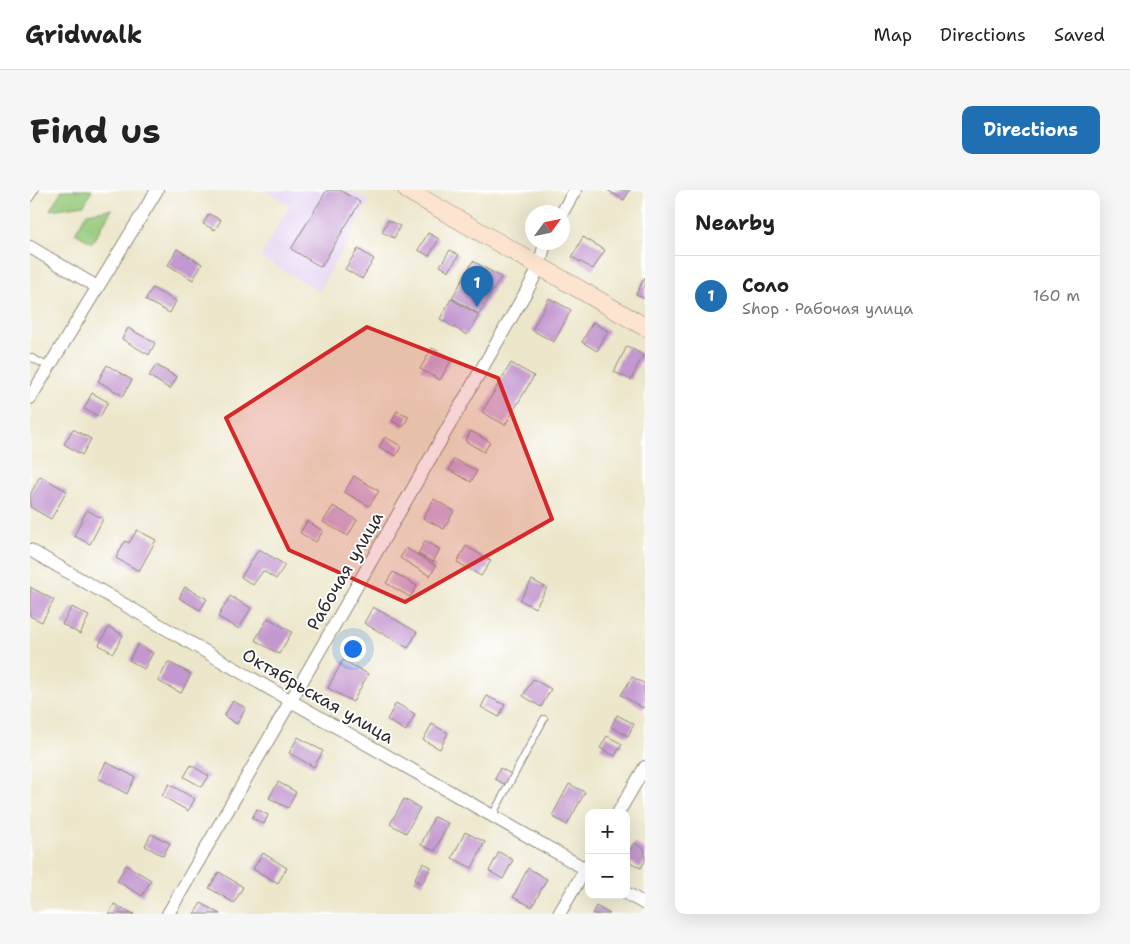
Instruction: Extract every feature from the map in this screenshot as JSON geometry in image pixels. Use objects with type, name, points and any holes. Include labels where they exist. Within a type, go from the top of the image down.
[{"type":"street","points":[[30,398],[157,190]]},
{"type":"street","points":[[408,190],[645,328]]},
{"type":"street","points":[[567,205],[575,190]]},
{"type":"street","points":[[30,247],[97,287]]},
{"type":"street","name":"Рабочая улица","points":[[168,914],[540,267],[543,250]]},
{"type":"street","name":"Октябрьская улица","points":[[30,550],[492,816],[585,866]]},
{"type":"street","points":[[620,809],[645,767]]},
{"type":"street","points":[[559,914],[585,873]]},
{"type":"street","points":[[630,895],[645,904]]},
{"type":"lane","points":[[30,198],[34,190]]},
{"type":"lane","points":[[30,357],[49,367]]},
{"type":"lane","points":[[492,816],[544,719]]},
{"type":"highlighted area","points":[[367,327],[498,378],[552,519],[405,602],[289,550],[226,418]]},
{"type":"shaded area","points":[[264,190],[350,190],[369,201],[319,291],[260,257],[290,205]]},
{"type":"green space","points":[[62,190],[92,190],[84,205],[50,210]]},
{"type":"green space","points":[[112,209],[92,243],[75,233],[87,213]]},
{"type":"building","points":[[327,190],[340,190],[360,202],[321,267],[291,249]]},
{"type":"building","points":[[607,190],[630,190],[624,200]]},
{"type":"building","points":[[209,214],[221,220],[215,230],[203,224]]},
{"type":"building","points":[[388,220],[400,226],[394,238],[382,232]]},
{"type":"building","points":[[428,233],[439,239],[429,256],[418,250]]},
{"type":"building","points":[[583,237],[605,250],[593,269],[572,257]]},
{"type":"building","points":[[177,249],[202,264],[193,280],[168,265]]},
{"type":"building","points":[[358,249],[374,259],[362,279],[345,269]]},
{"type":"building","points":[[450,250],[459,255],[449,271],[440,266]]},
{"type":"building","points":[[473,261],[501,277],[479,314],[452,298]]},
{"type":"building","points":[[645,277],[645,299],[636,294]]},
{"type":"building","points":[[152,288],[176,301],[170,313],[145,300]]},
{"type":"building","points":[[549,298],[571,310],[554,342],[532,330]]},
{"type":"building","points":[[451,299],[479,315],[467,335],[440,319]]},
{"type":"building","points":[[593,322],[608,331],[597,351],[582,342]]},
{"type":"building","points":[[128,328],[155,343],[149,355],[122,339]]},
{"type":"building","points":[[627,346],[643,355],[631,380],[614,372]]},
{"type":"building","points":[[432,348],[452,359],[440,380],[420,369]]},
{"type":"building","points":[[511,363],[534,376],[505,425],[482,412]]},
{"type":"building","points":[[107,365],[132,380],[123,396],[98,381]]},
{"type":"building","points":[[156,365],[177,377],[170,389],[149,376]]},
{"type":"building","points":[[92,393],[108,402],[100,417],[84,409]]},
{"type":"building","points":[[397,411],[409,416],[403,427],[392,421]]},
{"type":"building","points":[[73,429],[91,439],[82,455],[64,444]]},
{"type":"building","points":[[471,431],[490,442],[484,452],[465,441]]},
{"type":"building","points":[[385,437],[401,446],[396,456],[379,447]]},
{"type":"building","points":[[454,459],[477,471],[471,482],[449,470]]},
{"type":"building","points":[[40,476],[67,491],[51,519],[30,507],[30,495]]},
{"type":"building","points":[[354,476],[379,491],[369,506],[344,492]]},
{"type":"building","points":[[434,499],[454,511],[444,529],[423,518]]},
{"type":"building","points":[[333,506],[357,520],[348,536],[323,522]]},
{"type":"building","points":[[87,510],[103,519],[90,544],[74,536]]},
{"type":"building","points":[[307,521],[323,531],[316,542],[300,533]]},
{"type":"building","points":[[137,530],[156,540],[139,571],[116,558],[125,541],[129,543]]},
{"type":"building","points":[[425,541],[440,549],[433,562],[418,554]]},
{"type":"building","points":[[466,546],[491,561],[481,576],[457,562]]},
{"type":"building","points":[[406,548],[436,566],[430,576],[400,558]]},
{"type":"building","points":[[259,549],[285,565],[276,579],[263,571],[253,585],[241,577]]},
{"type":"building","points":[[393,572],[417,586],[410,597],[386,583]]},
{"type":"building","points":[[532,580],[547,588],[535,608],[520,600]]},
{"type":"building","points":[[30,587],[54,600],[42,622],[30,616]]},
{"type":"building","points":[[185,587],[207,599],[200,610],[179,598]]},
{"type":"building","points":[[230,596],[251,608],[239,629],[218,617]]},
{"type":"building","points":[[72,607],[89,616],[80,634],[62,624]]},
{"type":"building","points":[[373,607],[417,632],[408,648],[364,623]]},
{"type":"building","points":[[268,618],[292,632],[279,654],[255,640]]},
{"type":"building","points":[[109,627],[123,635],[113,653],[99,645]]},
{"type":"building","points":[[138,644],[153,653],[144,669],[129,660]]},
{"type":"building","points":[[343,660],[368,674],[353,702],[328,688]]},
{"type":"building","points":[[168,662],[191,674],[181,693],[158,681]]},
{"type":"building","points":[[632,677],[645,684],[645,705],[643,708],[621,695]]},
{"type":"building","points":[[533,679],[551,689],[541,707],[523,696]]},
{"type":"building","points":[[487,696],[505,705],[499,717],[481,707]]},
{"type":"building","points":[[233,701],[246,708],[237,724],[224,716]]},
{"type":"building","points":[[396,703],[415,714],[406,731],[387,720]]},
{"type":"building","points":[[617,715],[634,724],[628,736],[611,727]]},
{"type":"building","points":[[432,724],[448,733],[440,749],[423,740]]},
{"type":"building","points":[[607,736],[622,744],[615,756],[600,748]]},
{"type":"building","points":[[298,737],[323,751],[314,767],[289,753]]},
{"type":"building","points":[[106,762],[135,777],[127,794],[98,778]]},
{"type":"building","points":[[191,765],[209,776],[202,787],[184,777]]},
{"type":"building","points":[[500,768],[511,774],[506,785],[495,779]]},
{"type":"building","points":[[278,782],[296,792],[288,808],[269,798]]},
{"type":"building","points":[[169,784],[195,799],[188,811],[162,796]]},
{"type":"building","points":[[569,784],[585,792],[567,825],[552,816]]},
{"type":"building","points":[[404,799],[420,808],[406,833],[390,824]]},
{"type":"building","points":[[257,809],[268,815],[264,824],[252,818]]},
{"type":"building","points":[[434,817],[448,823],[435,851],[421,845]]},
{"type":"building","points":[[465,832],[485,842],[472,868],[452,858]]},
{"type":"building","points":[[151,834],[170,843],[163,856],[145,846]]},
{"type":"building","points":[[634,843],[645,850],[645,861],[641,868],[630,862],[630,850]]},
{"type":"building","points":[[499,852],[513,860],[503,879],[489,871]]},
{"type":"building","points":[[263,853],[287,868],[278,883],[253,869]]},
{"type":"building","points":[[423,863],[431,867],[422,884],[414,880]]},
{"type":"building","points":[[126,865],[151,880],[142,896],[117,881]]},
{"type":"building","points":[[528,868],[547,879],[532,907],[513,897]]},
{"type":"building","points":[[219,872],[243,887],[234,903],[209,888]]},
{"type":"building","points":[[201,903],[220,914],[194,914]]},
{"type":"building","points":[[114,904],[134,914],[109,914]]},
{"type":"building","points":[[596,906],[610,914],[592,914]]},
{"type":"place","name":"Соло","points":[[477,307]]}]
